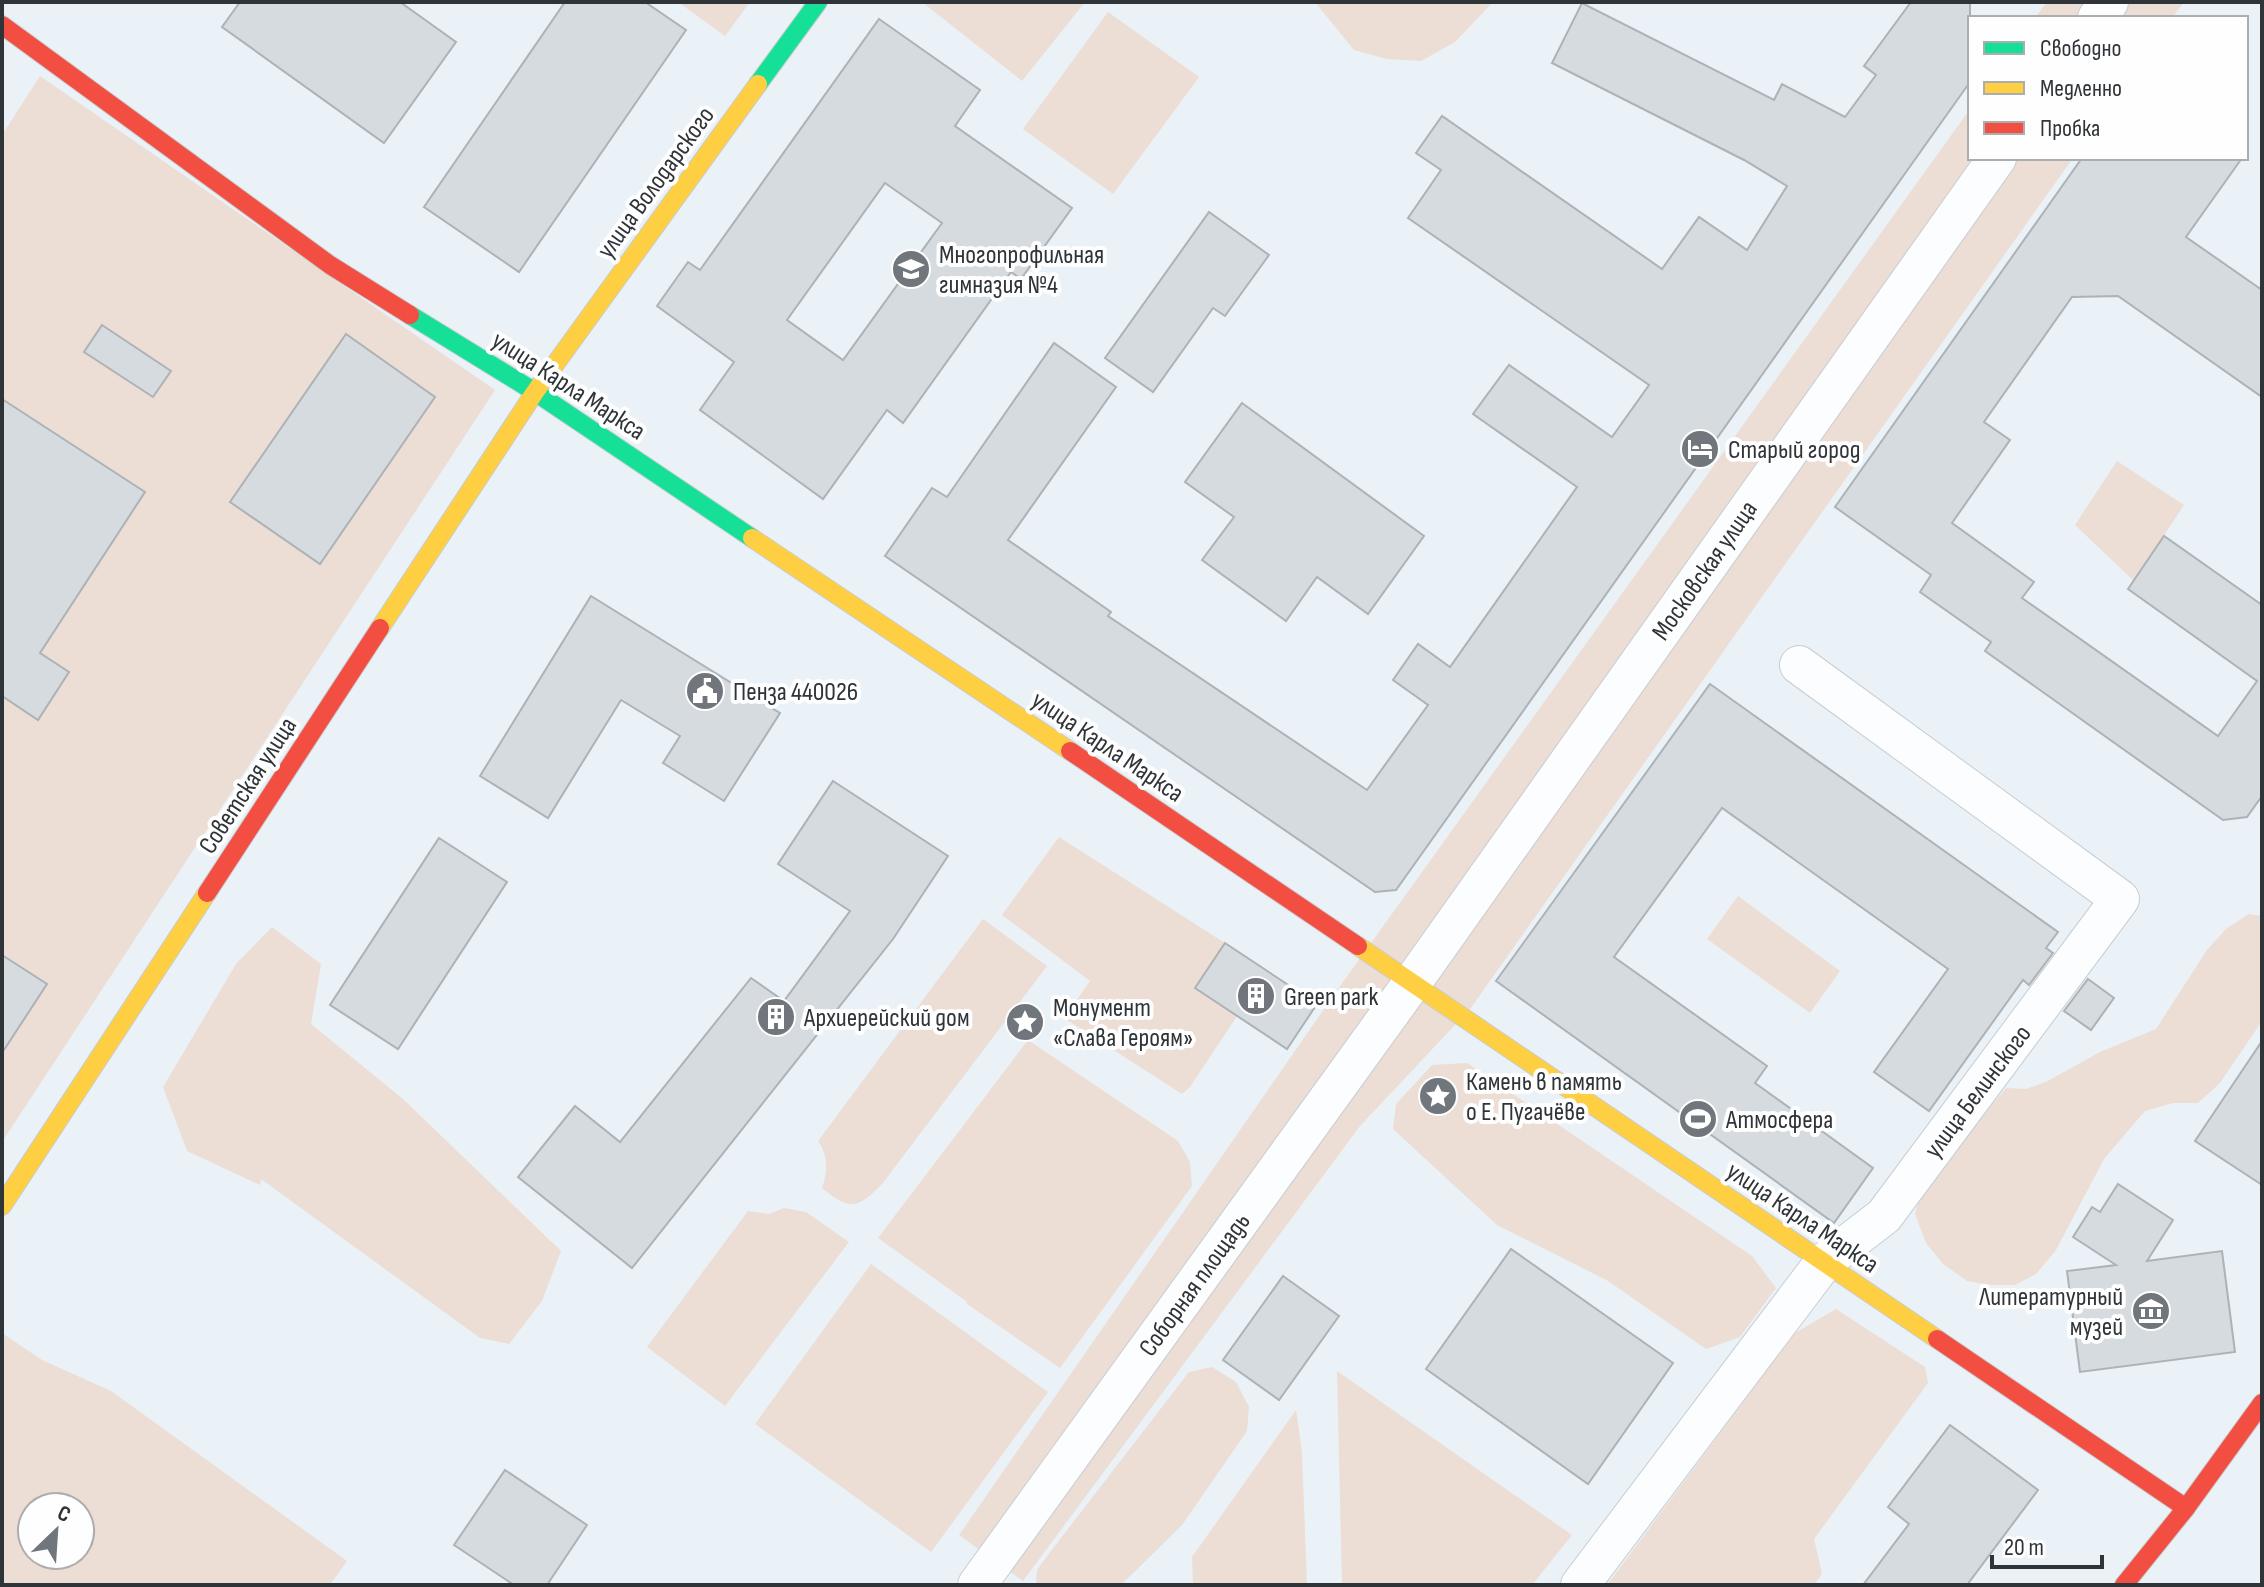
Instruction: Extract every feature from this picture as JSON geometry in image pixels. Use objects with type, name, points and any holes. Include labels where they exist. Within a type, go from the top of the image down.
[{"type":"main road","name":"улица Володарского","points":[[535,392],[818,2]]},
{"type":"main road","name":"улица Карла Маркса","points":[[2,25],[330,265],[535,392],[2186,1508]]},
{"type":"main road","name":"Советская улица","points":[[2,1206],[535,392]]},
{"type":"main road","points":[[2124,1585],[2186,1508],[2262,1403]]},
{"type":"street","name":"Московская улица","points":[[1412,983],[1996,160]]},
{"type":"street","name":"улица Белинского","points":[[1580,1585],[1824,1262],[1884,1216],[2120,899],[1799,665]]},
{"type":"street","name":"Соборная площадь","points":[[977,1585],[1412,983]]},
{"type":"shaded area","points":[[678,2],[750,2],[725,36]]},
{"type":"shaded area","points":[[922,2],[1085,2],[1022,81]]},
{"type":"shaded area","points":[[1315,2],[1493,2],[1455,42],[1421,61],[1387,59],[1354,50]]},
{"type":"shaded area","points":[[2047,2],[2184,2],[2174,16],[2036,16]]},
{"type":"shaded area","points":[[1108,12],[1199,77],[1113,194],[1023,129]]},
{"type":"shaded area","points":[[40,76],[495,390],[2,1142],[2,135]]},
{"type":"shaded area","points":[[1968,112],[1968,160],[2072,160],[1470,1009],[1360,1126],[1023,1581],[959,1535],[1338,989]]},
{"type":"shaded area","points":[[2117,461],[2184,505],[2134,581],[2075,525]]},
{"type":"shaded area","points":[[1059,837],[1225,943],[1195,988],[1237,1016],[1190,1087],[1182,1094],[1064,1018],[1090,981],[1002,915]]},
{"type":"shaded area","points":[[1738,896],[1840,971],[1810,1013],[1707,939]]},
{"type":"shaded area","points":[[2249,914],[2262,916],[2262,1021],[2220,1083],[2198,1103],[2173,1103],[2145,1111],[2104,1159],[2056,1250],[2036,1274],[2015,1285],[1991,1285],[1967,1281],[1943,1264],[1926,1243],[1915,1214],[1922,1189],[2006,1088],[2026,1089],[2046,1082],[2100,1052],[2156,1029],[2207,950],[2226,929]]},
{"type":"shaded area","points":[[983,919],[1047,966],[882,1184],[859,1202],[853,1204],[839,1200],[822,1188],[826,1163],[818,1141]]},
{"type":"shaded area","points":[[272,927],[321,964],[311,1024],[403,1099],[561,1251],[542,1301],[509,1344],[480,1338],[261,1179],[260,1185],[187,1151],[163,1087],[236,964]]},
{"type":"shaded area","points":[[1028,1040],[1178,1141],[1190,1162],[1192,1186],[1060,1368],[878,1238]]},
{"type":"shaded area","points":[[1467,1063],[1752,1256],[1776,1288],[1740,1337],[1706,1349],[1608,1281],[1497,1225],[1393,1129],[1396,1104],[1432,1065]]},
{"type":"shaded area","points":[[784,1208],[806,1212],[849,1242],[725,1406],[647,1347],[748,1211],[769,1214]]},
{"type":"shaded area","points":[[871,1264],[1048,1392],[931,1552],[755,1424]]},
{"type":"shaded area","points":[[1836,1309],[1925,1367],[1928,1383],[1814,1539],[1822,1574],[1814,1585],[1607,1585],[1795,1333]]},
{"type":"shaded area","points":[[2,1333],[42,1360],[111,1391],[347,1561],[330,1585],[2,1585]]},
{"type":"shaded area","points":[[1212,1367],[1236,1382],[1249,1407],[1247,1431],[1182,1525],[1121,1585],[1036,1585],[1037,1570],[1189,1372]]},
{"type":"shaded area","points":[[1337,1371],[1572,1535],[1532,1585],[1342,1585]]},
{"type":"shaded area","points":[[1296,1410],[1302,1452],[1307,1585],[1193,1585],[1192,1557]]},
{"type":"building","points":[[240,2],[400,2],[456,42],[384,143],[222,27]]},
{"type":"building","points":[[565,2],[645,2],[686,30],[519,272],[424,207]]},
{"type":"building","points":[[1911,2],[1970,2],[1968,85],[1396,890],[1375,892],[885,556],[932,488],[947,497],[1054,343],[1116,387],[1008,540],[1111,612],[1108,616],[1367,790],[1428,705],[1393,680],[1418,644],[1450,667],[1577,487],[1473,414],[1509,365],[1612,437],[1649,385],[1408,218],[1441,170],[1416,153],[1442,116],[1662,269],[1699,217],[1747,250],[1787,186],[1744,160],[1552,63],[1582,3],[1774,100],[1782,84],[1845,117],[1876,75],[1864,66]]},
{"type":"building","points":[[879,19],[980,90],[955,126],[1072,208],[1021,279],[1011,272],[903,423],[887,410],[823,499],[700,410],[734,362],[657,306],[688,262],[700,270]],"holes":[[[885,183],[942,223],[843,360],[787,320]]]},
{"type":"building","points":[[2081,160],[2241,160],[2186,237],[2262,290],[2262,397],[2118,296],[2072,297],[1984,422],[2010,440],[1952,523],[2034,582],[2022,598],[2218,736],[2257,681],[2128,589],[2164,536],[2262,605],[2262,796],[2247,817],[2223,820],[1985,651],[1991,642],[1920,592],[1931,575],[1835,507]]},
{"type":"building","points":[[1209,212],[1269,255],[1225,316],[1213,308],[1153,392],[1105,358]]},
{"type":"building","points":[[102,325],[171,371],[153,397],[84,352]]},
{"type":"building","points":[[346,334],[435,397],[320,564],[230,502]]},
{"type":"building","points":[[2,399],[145,492],[40,653],[69,672],[38,720],[2,696]]},
{"type":"building","points":[[1242,403],[1424,536],[1368,614],[1317,577],[1286,621],[1202,560],[1234,517],[1185,482]]},
{"type":"building","points":[[591,596],[780,713],[724,801],[663,763],[680,736],[621,700],[548,818],[480,776]]},
{"type":"building","points":[[1710,684],[2058,932],[2046,948],[2053,953],[2029,985],[2023,980],[1929,1111],[1874,1072],[1948,969],[1722,808],[1614,957],[1767,1066],[1755,1083],[1873,1168],[1834,1223],[1496,981]]},
{"type":"building","name":"Архиерейский дом","points":[[833,781],[948,856],[893,939],[632,1268],[518,1177],[575,1106],[620,1142],[751,978],[784,1001],[850,911],[778,864]]},
{"type":"building","points":[[439,838],[507,882],[398,1049],[330,1005]]},
{"type":"building","name":"Green park","points":[[1225,943],[1317,1004],[1287,1049],[1195,988]]},
{"type":"building","points":[[2,955],[47,984],[2,1053]]},
{"type":"building","points":[[2088,979],[2114,998],[2091,1030],[2064,1011]]},
{"type":"building","points":[[2262,1041],[2262,1185],[2195,1141]]},
{"type":"building","name":"Литературный музей","points":[[2118,1184],[2173,1220],[2147,1261],[2222,1251],[2235,1352],[2080,1372],[2067,1271],[2116,1265],[2073,1237],[2092,1207],[2100,1212]]},
{"type":"building","points":[[1511,1249],[1673,1363],[1588,1484],[1426,1369]]},
{"type":"building","points":[[1283,1276],[1339,1316],[1279,1400],[1223,1360]]},
{"type":"building","points":[[1950,1425],[2038,1490],[1967,1585],[1863,1585],[1909,1524],[1888,1507]]},
{"type":"building","points":[[505,1470],[587,1525],[547,1585],[514,1585],[454,1545]]},
{"type":"traffic: fast","points":[[758,84],[818,2]]},
{"type":"traffic: fast","points":[[410,315],[535,392],[752,538]]},
{"type":"traffic: slow","points":[[380,628],[535,392],[758,84]]},
{"type":"traffic: slow","points":[[752,538],[1070,751]]},
{"type":"traffic: slow","points":[[2,1206],[207,893]]},
{"type":"traffic: slow","points":[[1358,946],[1937,1339]]},
{"type":"traffic: jam","points":[[2,25],[330,265],[410,315]]},
{"type":"traffic: jam","points":[[207,893],[380,628]]},
{"type":"traffic: jam","points":[[1070,751],[1358,946]]},
{"type":"traffic: jam","points":[[1937,1339],[2186,1508]]},
{"type":"traffic: jam","points":[[2124,1585],[2186,1508],[2262,1403]]},
{"type":"place","name":"Многопрофильная гимназия №4","points":[[911,269]]},
{"type":"place","name":"Старый город","points":[[1700,449]]},
{"type":"place","name":"Пенза 440026","points":[[705,691]]},
{"type":"place","name":"Green park","points":[[1256,996]]},
{"type":"place","name":"Архиерейский дом","points":[[776,1017]]},
{"type":"place","name":"Монумент «Слава Героям»","points":[[1025,1022]]},
{"type":"place","name":"Камень в память о Е. Пугачёве","points":[[1438,1096]]},
{"type":"place","name":"Атмосфера","points":[[1698,1119]]},
{"type":"place","name":"Литературный музей","points":[[2151,1311]]}]
